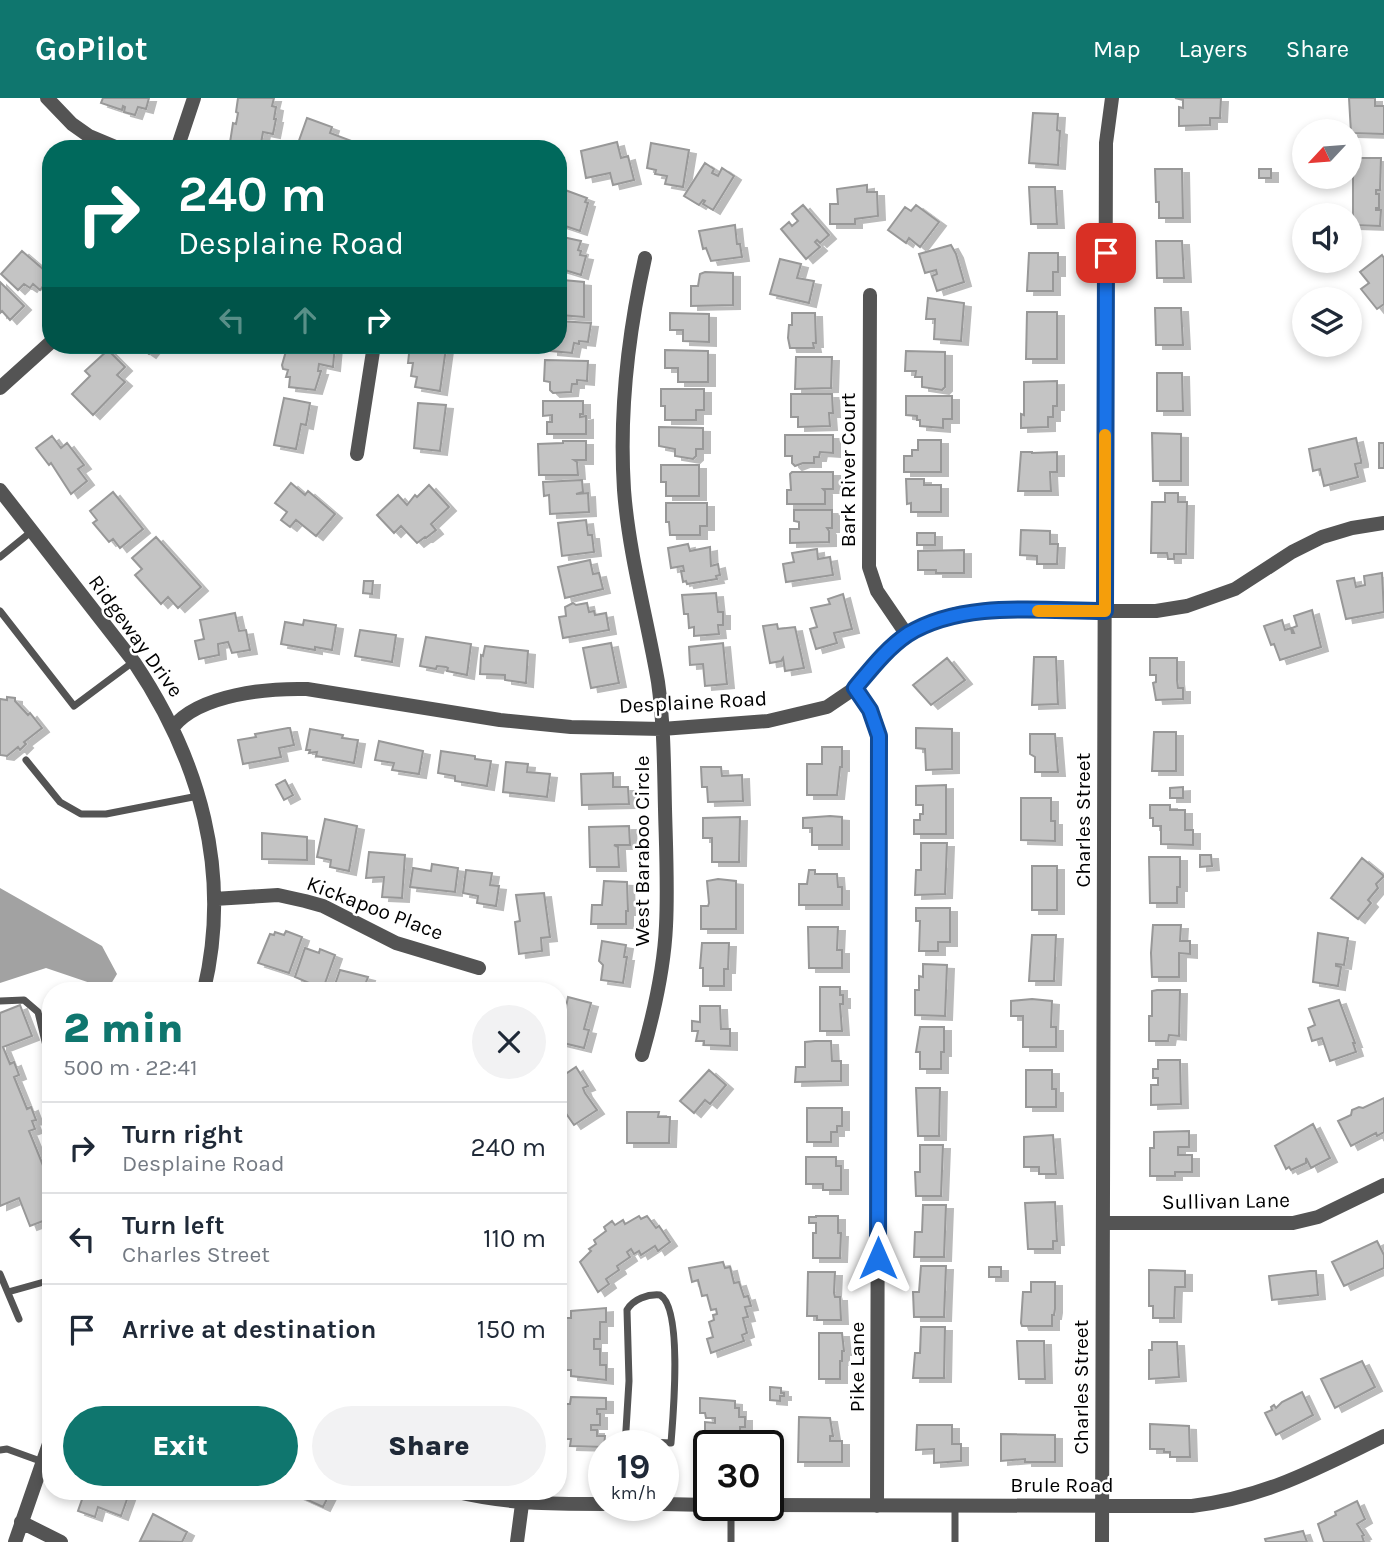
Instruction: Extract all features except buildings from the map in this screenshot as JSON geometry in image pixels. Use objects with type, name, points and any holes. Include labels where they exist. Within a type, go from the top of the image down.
[{"type":"street","points":[[47,98],[72,124],[99,140]]},
{"type":"street","points":[[180,140],[194,98]]},
{"type":"street","name":"Charles Street","points":[[1102,1542],[1106,143],[1112,98]]},
{"type":"street","name":"West Baraboo Circle","points":[[642,1055],[656,1003],[666,928],[662,729],[658,685],[635,577],[624,488],[625,385],[630,334],[645,258]]},
{"type":"street","name":"Bark River Court","points":[[870,295],[869,567],[877,591],[907,635]]},
{"type":"street","points":[[0,388],[42,350]]},
{"type":"street","points":[[357,454],[373,354]]},
{"type":"street","name":"Ridgeway Drive","points":[[0,490],[134,662],[173,727],[199,796],[211,857],[213,934],[205,982]]},
{"type":"street","name":"Desplaine Road","points":[[173,727],[197,710],[224,698],[277,688],[307,689],[500,720],[571,727],[662,729],[768,721],[827,707],[855,688],[886,652],[907,635],[931,622],[956,614],[980,611],[1156,611],[1187,606],[1235,589],[1292,552],[1322,537],[1352,528],[1384,523]]},
{"type":"street","name":"Pike Lane","points":[[855,688],[870,710],[879,736],[877,1506]]},
{"type":"street","name":"Kickapoo Place","points":[[214,899],[278,895],[305,901],[323,906],[396,943],[479,968]]},
{"type":"street","name":"Sullivan Lane","points":[[1103,1223],[1293,1223],[1318,1217],[1384,1185]]},
{"type":"street","name":"Brule Road","points":[[784,1505],[1192,1506],[1258,1494],[1384,1436]]},
{"type":"street","points":[[15,1542],[42,1465]]},
{"type":"street","points":[[493,1500],[522,1504],[588,1504]]},
{"type":"street","points":[[517,1542],[522,1504]]},
{"type":"street","points":[[21,1522],[61,1542]]},
{"type":"lane","points":[[0,557],[32,531]]},
{"type":"lane","points":[[0,611],[74,706],[134,662]]},
{"type":"lane","points":[[26,760],[60,802],[81,814],[106,814],[199,796]]},
{"type":"lane","points":[[0,1000],[24,1000],[38,1012],[42,1029]]},
{"type":"lane","points":[[0,1274],[19,1318]]},
{"type":"lane","points":[[8,1292],[42,1283]]},
{"type":"lane","points":[[660,1295],[667,1300],[671,1313],[676,1387],[671,1444],[625,1443],[629,1381],[627,1310],[642,1298],[660,1295]]},
{"type":"lane","points":[[0,1450],[7,1449],[42,1462]]},
{"type":"lane","points":[[955,1506],[955,1542]]},
{"type":"lane","points":[[731,1521],[731,1542]]},
{"type":"shaded area","points":[[0,888],[102,946],[117,974],[112,982],[87,982],[46,968],[0,983]]},
{"type":"slow traffic","points":[[1038,611],[1105,611],[1105,435]]},
{"type":"route","points":[[878,1258],[879,736],[875,720],[855,688],[886,652],[907,635],[931,622],[956,614],[980,611],[1105,611],[1106,253]]}]
